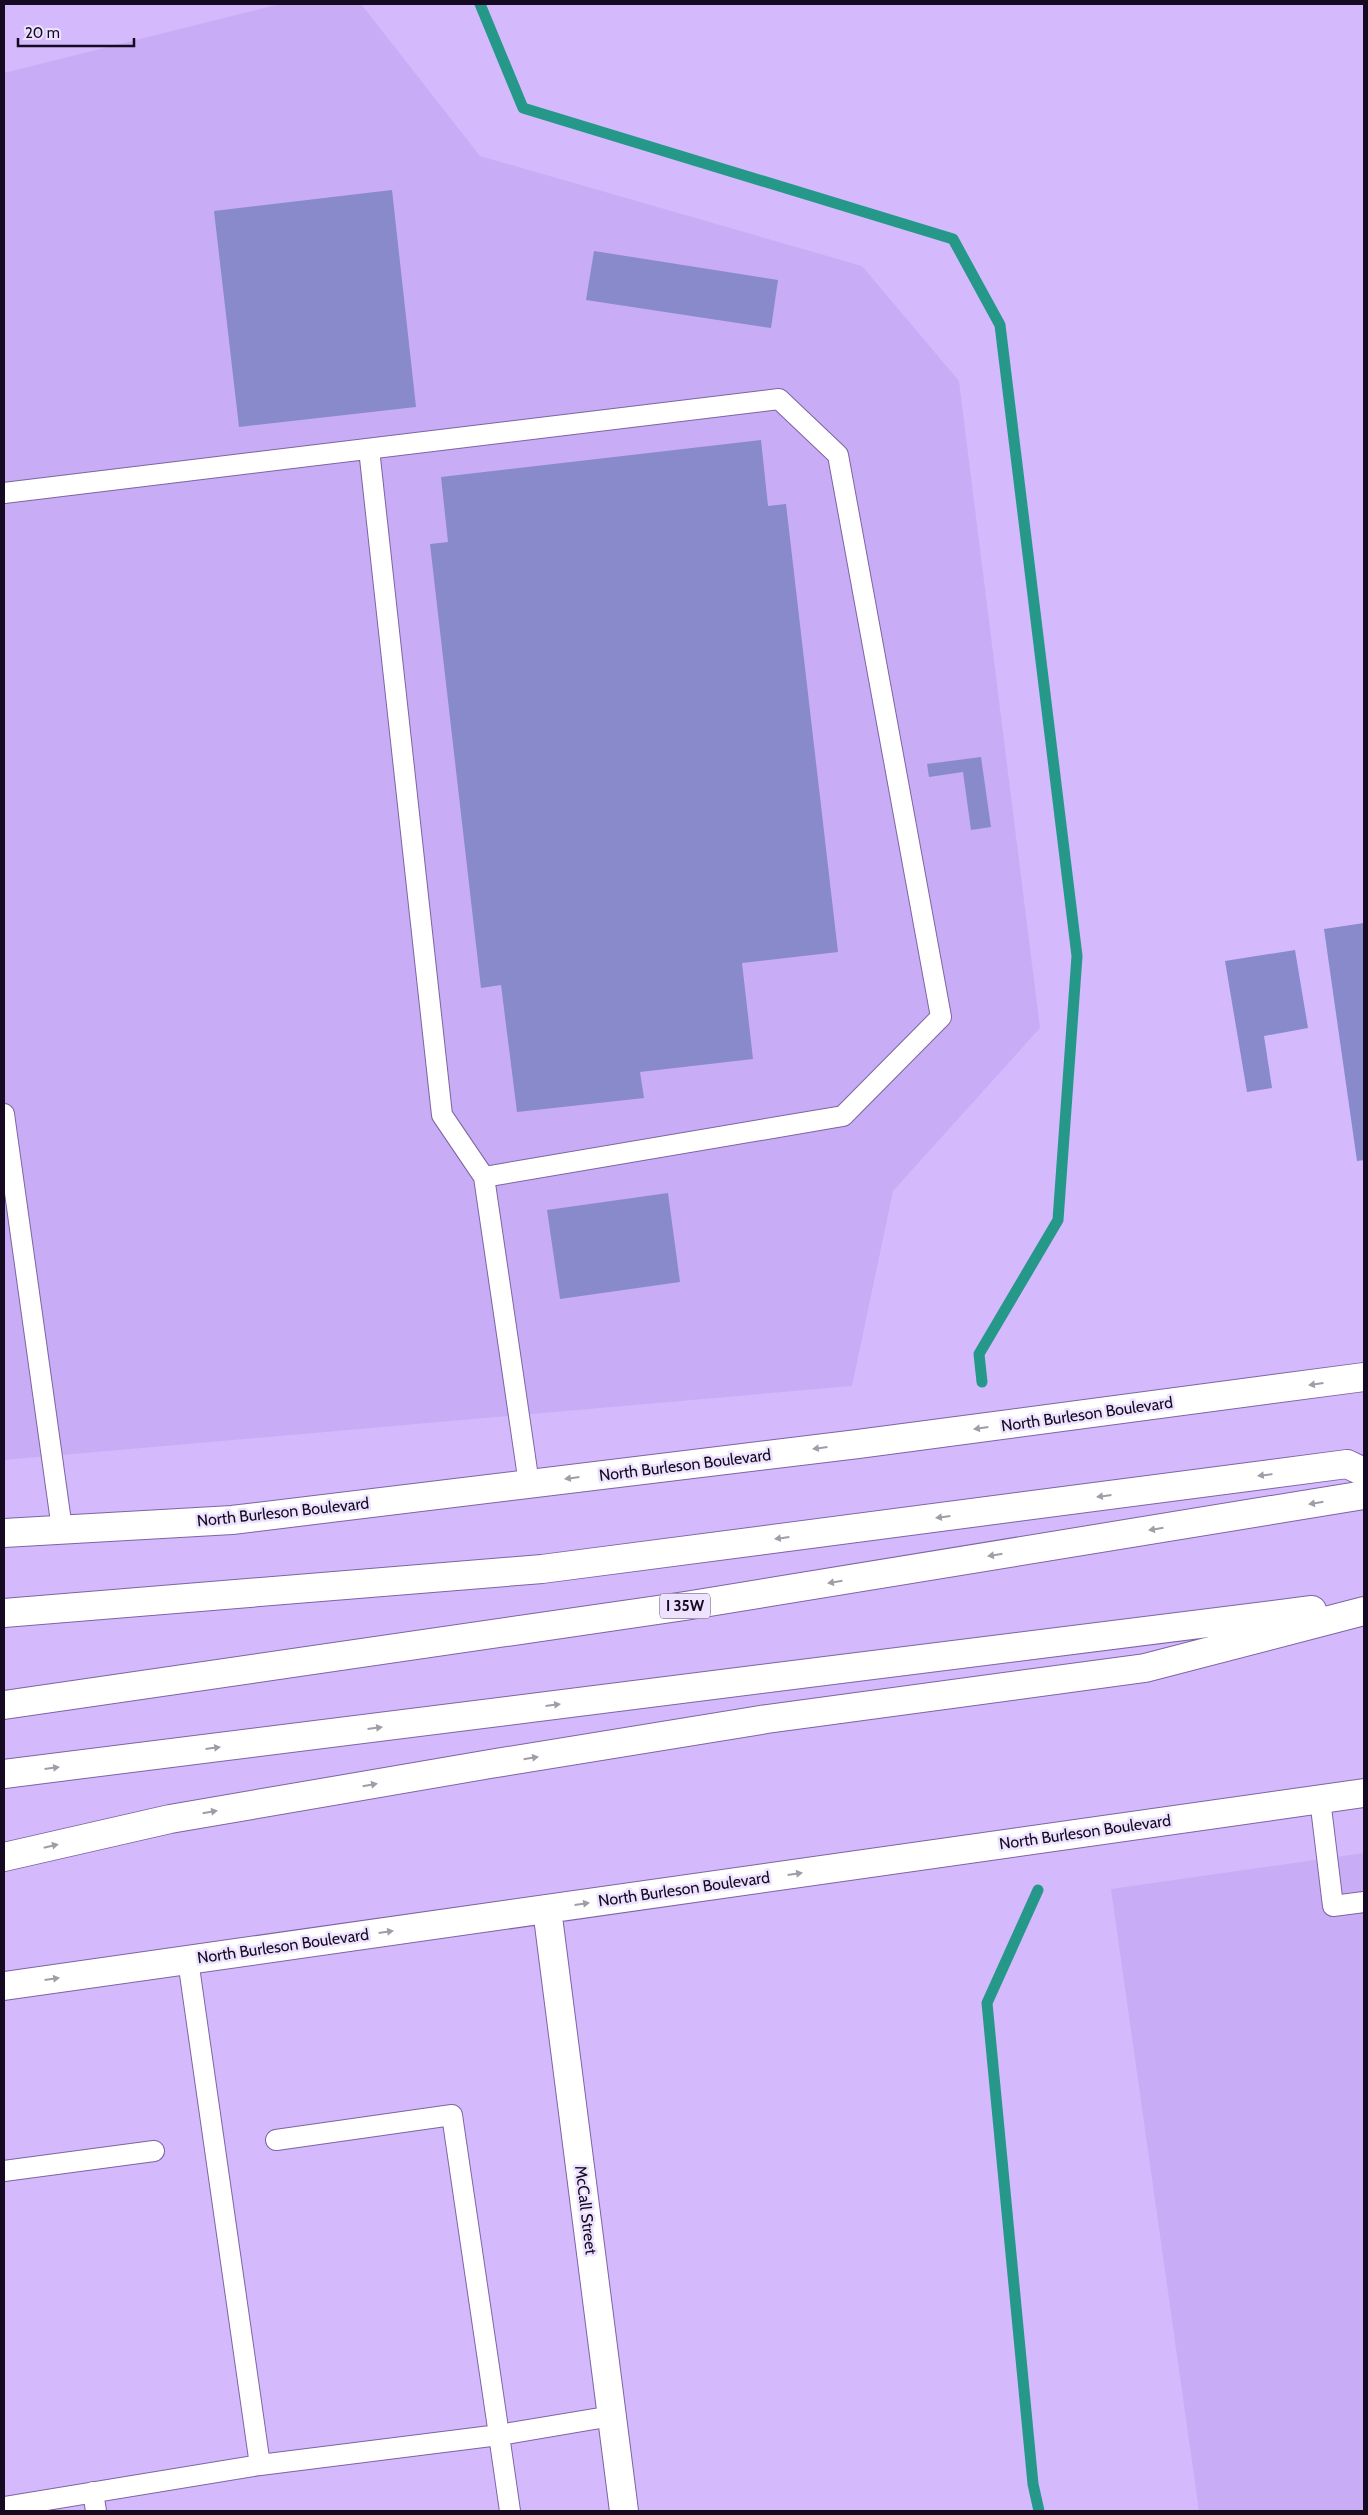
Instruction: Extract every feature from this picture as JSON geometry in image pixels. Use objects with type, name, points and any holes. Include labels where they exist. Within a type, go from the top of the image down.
[{"type":"main road","name":"North Burleson Boulevard","points":[[4,1533],[232,1520],[858,1444],[1364,1377]]},
{"type":"main road","points":[[4,1614],[542,1569],[1347,1464],[1364,1472]]},
{"type":"main road","name":"I 35W","points":[[4,1705],[685,1606],[1364,1495]]},
{"type":"main road","points":[[4,1774],[1364,1603]]},
{"type":"main road","points":[[4,1857],[170,1819],[490,1764],[767,1719],[1145,1668],[1364,1610]]},
{"type":"main road","name":"North Burleson Boulevard","points":[[4,1986],[1364,1793]]},
{"type":"main road","name":"McCall Street","points":[[547,1909],[624,2511]]},
{"type":"lane","points":[[4,493],[779,399],[838,455],[941,1017],[843,1116],[484,1177]]},
{"type":"lane","points":[[369,449],[442,1115],[484,1177],[529,1484]]},
{"type":"lane","points":[[4,1114],[62,1529]]},
{"type":"lane","points":[[1320,1799],[1333,1906],[1364,1902]]},
{"type":"lane","points":[[188,1960],[260,2466]]},
{"type":"lane","points":[[276,2140],[452,2115],[510,2511]]},
{"type":"lane","points":[[4,2171],[154,2151]]},
{"type":"lane","points":[[9,2508],[94,2502],[260,2466],[499,2435],[612,2416]]},
{"type":"shaded area","points":[[280,4],[361,4],[480,156],[862,266],[959,381],[1040,1028],[893,1191],[852,1386],[4,1460],[4,73]]},
{"type":"shaded area","points":[[1364,1853],[1364,2511],[1199,2511],[1111,1889]]},
{"type":"building","points":[[392,190],[416,407],[239,427],[214,211]]},
{"type":"building","points":[[594,251],[778,280],[771,328],[586,300]]},
{"type":"building","points":[[761,440],[768,506],[786,504],[838,952],[742,963],[753,1059],[640,1072],[644,1098],[517,1112],[501,985],[481,988],[430,544],[448,542],[441,477]]},
{"type":"building","points":[[981,757],[991,827],[971,830],[963,772],[929,777],[927,764]]},
{"type":"building","points":[[1364,923],[1364,1160],[1357,1161],[1324,929]]},
{"type":"building","points":[[1295,950],[1308,1028],[1264,1036],[1272,1088],[1247,1092],[1225,961]]},
{"type":"building","points":[[668,1193],[680,1282],[560,1299],[547,1210]]},
{"type":"waterway","points":[[480,4],[523,108],[953,239],[1000,325],[1077,956],[1058,1220],[979,1354],[982,1382]]},
{"type":"waterway","points":[[1038,1890],[987,2003],[1033,2484],[1039,2511]]}]
